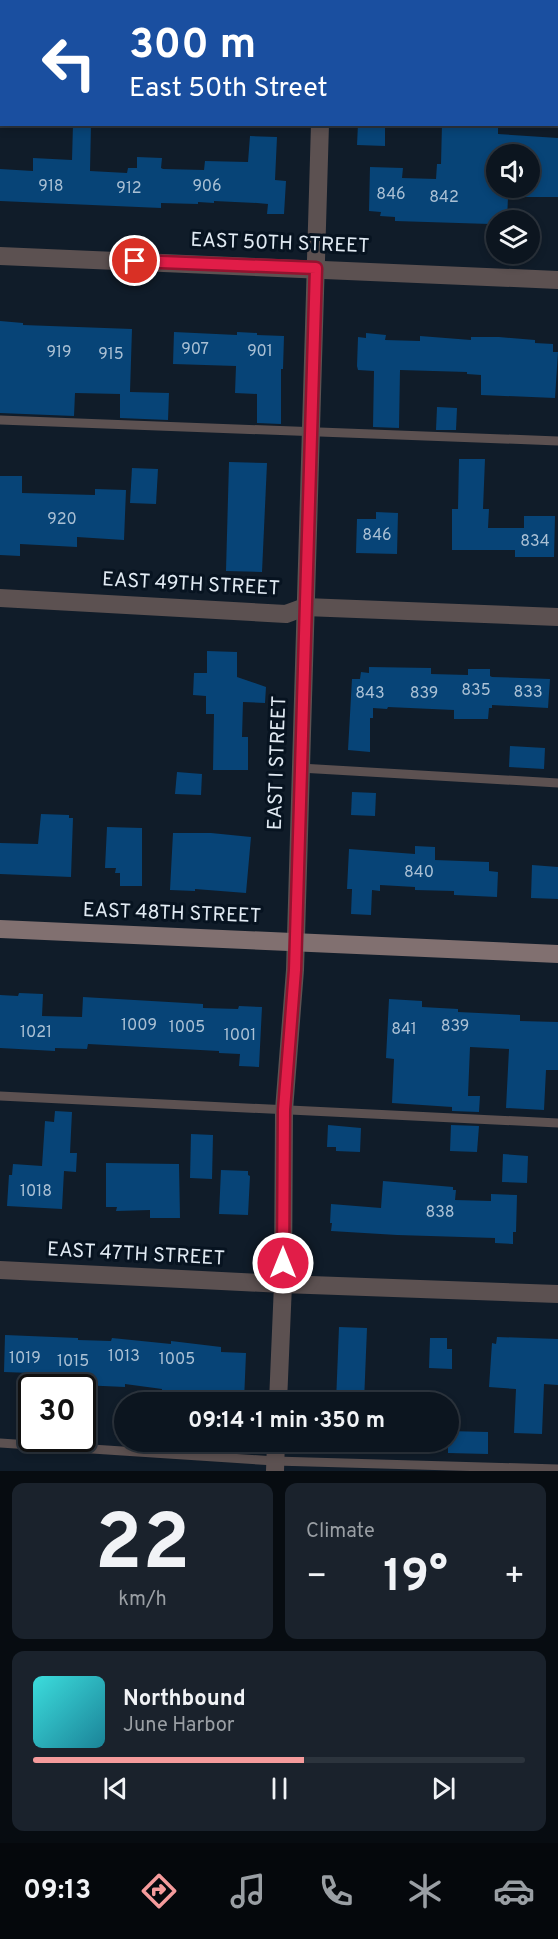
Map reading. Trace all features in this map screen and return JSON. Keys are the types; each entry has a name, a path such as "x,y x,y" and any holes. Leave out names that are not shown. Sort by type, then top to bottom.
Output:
{"street":[{"name":"EAST I STREET","path":"278,1392 283,1284 284,1110 295,970 320,126"},
{"name":"EAST 50TH STREET","path":"0,256 558,280"},
{"name":"EAST 49TH STREET","path":"0,598 286,614 305,607 558,617"},
{"name":"EAST 48TH STREET","path":"0,930 558,954"},
{"name":"EAST 47TH STREET","path":"0,1270 283,1284 558,1294"}],"lane":[{"path":"0,420 558,441"},
{"path":"300,768 558,783"},
{"path":"0,1096 558,1122"},
{"path":"0,1443 275,1466 558,1469"}],"building":[{"path":"73,126 91,126 90,171 127,173 128,168 137,168 137,157 162,158 161,168 163,169 204,170 205,161 248,162 250,136 277,137 275,180 286,181 284,214 267,214 268,204 214,201 214,203 198,202 198,204 161,203 161,208 0,201 0,169 33,171 33,158 72,160"},
{"path":"358,126 385,126 385,146 357,145"},
{"path":"442,126 498,126 498,134 558,138 558,197 540,197 540,144 486,144 486,198 508,198 507,210 486,210 486,224 395,221 395,217 380,216 381,212 369,211 370,167 403,168 402,178 436,179 437,164 441,164"},
{"path":"0,321 23,323 23,325 132,329 130,392 169,393 168,420 120,418 120,394 75,393 74,416 0,413"},
{"path":"174,332 237,335 237,332 284,336 283,369 281,369 281,424 257,423 257,394 235,393 236,366 173,364"},
{"path":"366,333 386,335 385,340 420,341 420,336 471,340 471,337 499,337 553,344 553,352 558,352 555,398 481,395 481,375 467,374 467,372 400,370 399,428 373,427 374,371 358,370 357,366 358,337 366,338"},
{"path":"437,407 457,408 456,430 436,430"},
{"path":"459,459 485,459 483,509 489,509 488,528 524,528 524,516 555,516 554,557 515,557 515,550 452,550 452,509 458,509"},
{"path":"229,462 267,463 262,572 226,571"},
{"path":"132,468 158,469 156,504 130,503"},
{"path":"0,476 22,476 22,493 95,495 95,489 126,490 124,540 77,537 77,547 20,544 20,556 0,555"},
{"path":"376,512 398,513 397,554 356,553 357,519 376,519"},
{"path":"207,651 237,652 237,677 266,687 265,703 243,702 242,737 248,737 248,770 213,770 214,714 206,714 206,696 193,695 194,673 207,673"},
{"path":"369,667 431,668 431,674 468,675 468,669 490,669 492,677 550,679 548,708 492,705 492,708 489,708 488,719 454,719 454,710 373,708 373,718 370,718 370,752 348,750 352,679 360,679 361,672 369,673"},
{"path":"510,746 545,748 544,769 509,767"},
{"path":"177,772 202,774 201,795 175,794"},
{"path":"352,792 376,793 375,816 351,815"},
{"path":"41,814 69,815 69,818 73,818 71,877 0,874 0,843 38,844"},
{"path":"107,827 142,828 142,886 120,886 120,873 115,873 116,868 105,868"},
{"path":"173,833 211,833 251,837 246,893 195,889 195,891 170,890"},
{"path":"415,846 435,847 435,860 489,862 489,871 498,872 497,897 454,895 454,891 415,890 415,887 380,885 380,891 372,890 371,915 351,914 352,889 347,889 349,849 415,854"},
{"path":"532,865 558,867 558,899 531,898"},
{"path":"19,993 43,994 42,1016 82,1017 83,997 203,1004 203,1008 262,1007 259,1067 239,1066 240,1054 219,1053 219,1051 88,1044 87,1049 55,1048 55,1051 0,1048 0,995 18,996"},
{"path":"389,999 422,1001 422,1007 458,1009 458,1012 520,1015 520,1021 558,1022 558,1070 546,1070 544,1110 506,1108 509,1049 470,1047 468,1096 480,1096 479,1112 452,1111 452,1107 392,1103 394,1059 386,1058"},
{"path":"55,1111 72,1112 70,1153 77,1153 76,1172 64,1171 62,1209 7,1206 9,1175 12,1175 13,1164 42,1166 45,1121 54,1122"},
{"path":"328,1125 361,1128 360,1152 336,1151 336,1147 327,1147"},
{"path":"451,1125 479,1126 477,1152 450,1151"},
{"path":"191,1134 213,1135 212,1179 190,1178"},
{"path":"503,1154 528,1156 527,1183 502,1182"},
{"path":"106,1163 179,1164 180,1218 150,1218 150,1210 116,1211 117,1207 106,1207"},
{"path":"221,1170 248,1171 250,1176 248,1215 219,1214"},
{"path":"383,1181 453,1187 453,1190 456,1190 455,1200 491,1201 491,1194 517,1195 516,1232 513,1232 513,1244 495,1243 495,1238 331,1231 331,1204 381,1208"},
{"path":"339,1327 367,1328 364,1392 336,1392"},
{"path":"5,1335 111,1341 112,1338 171,1344 171,1341 221,1347 221,1352 246,1353 244,1392 162,1392 162,1389 125,1384 125,1387 96,1386 96,1374 4,1372"},
{"path":"497,1337 558,1339 558,1385 544,1384 542,1434 514,1433 516,1389 489,1387 492,1343 496,1344"},
{"path":"430,1338 447,1338 447,1349 452,1349 452,1369 429,1368"},
{"path":"459,1431 488,1432 488,1454 448,1453 459,1452"}],"route":[{"path":"135,261 316,268 295,970 284,1110 283,1263"}]}
